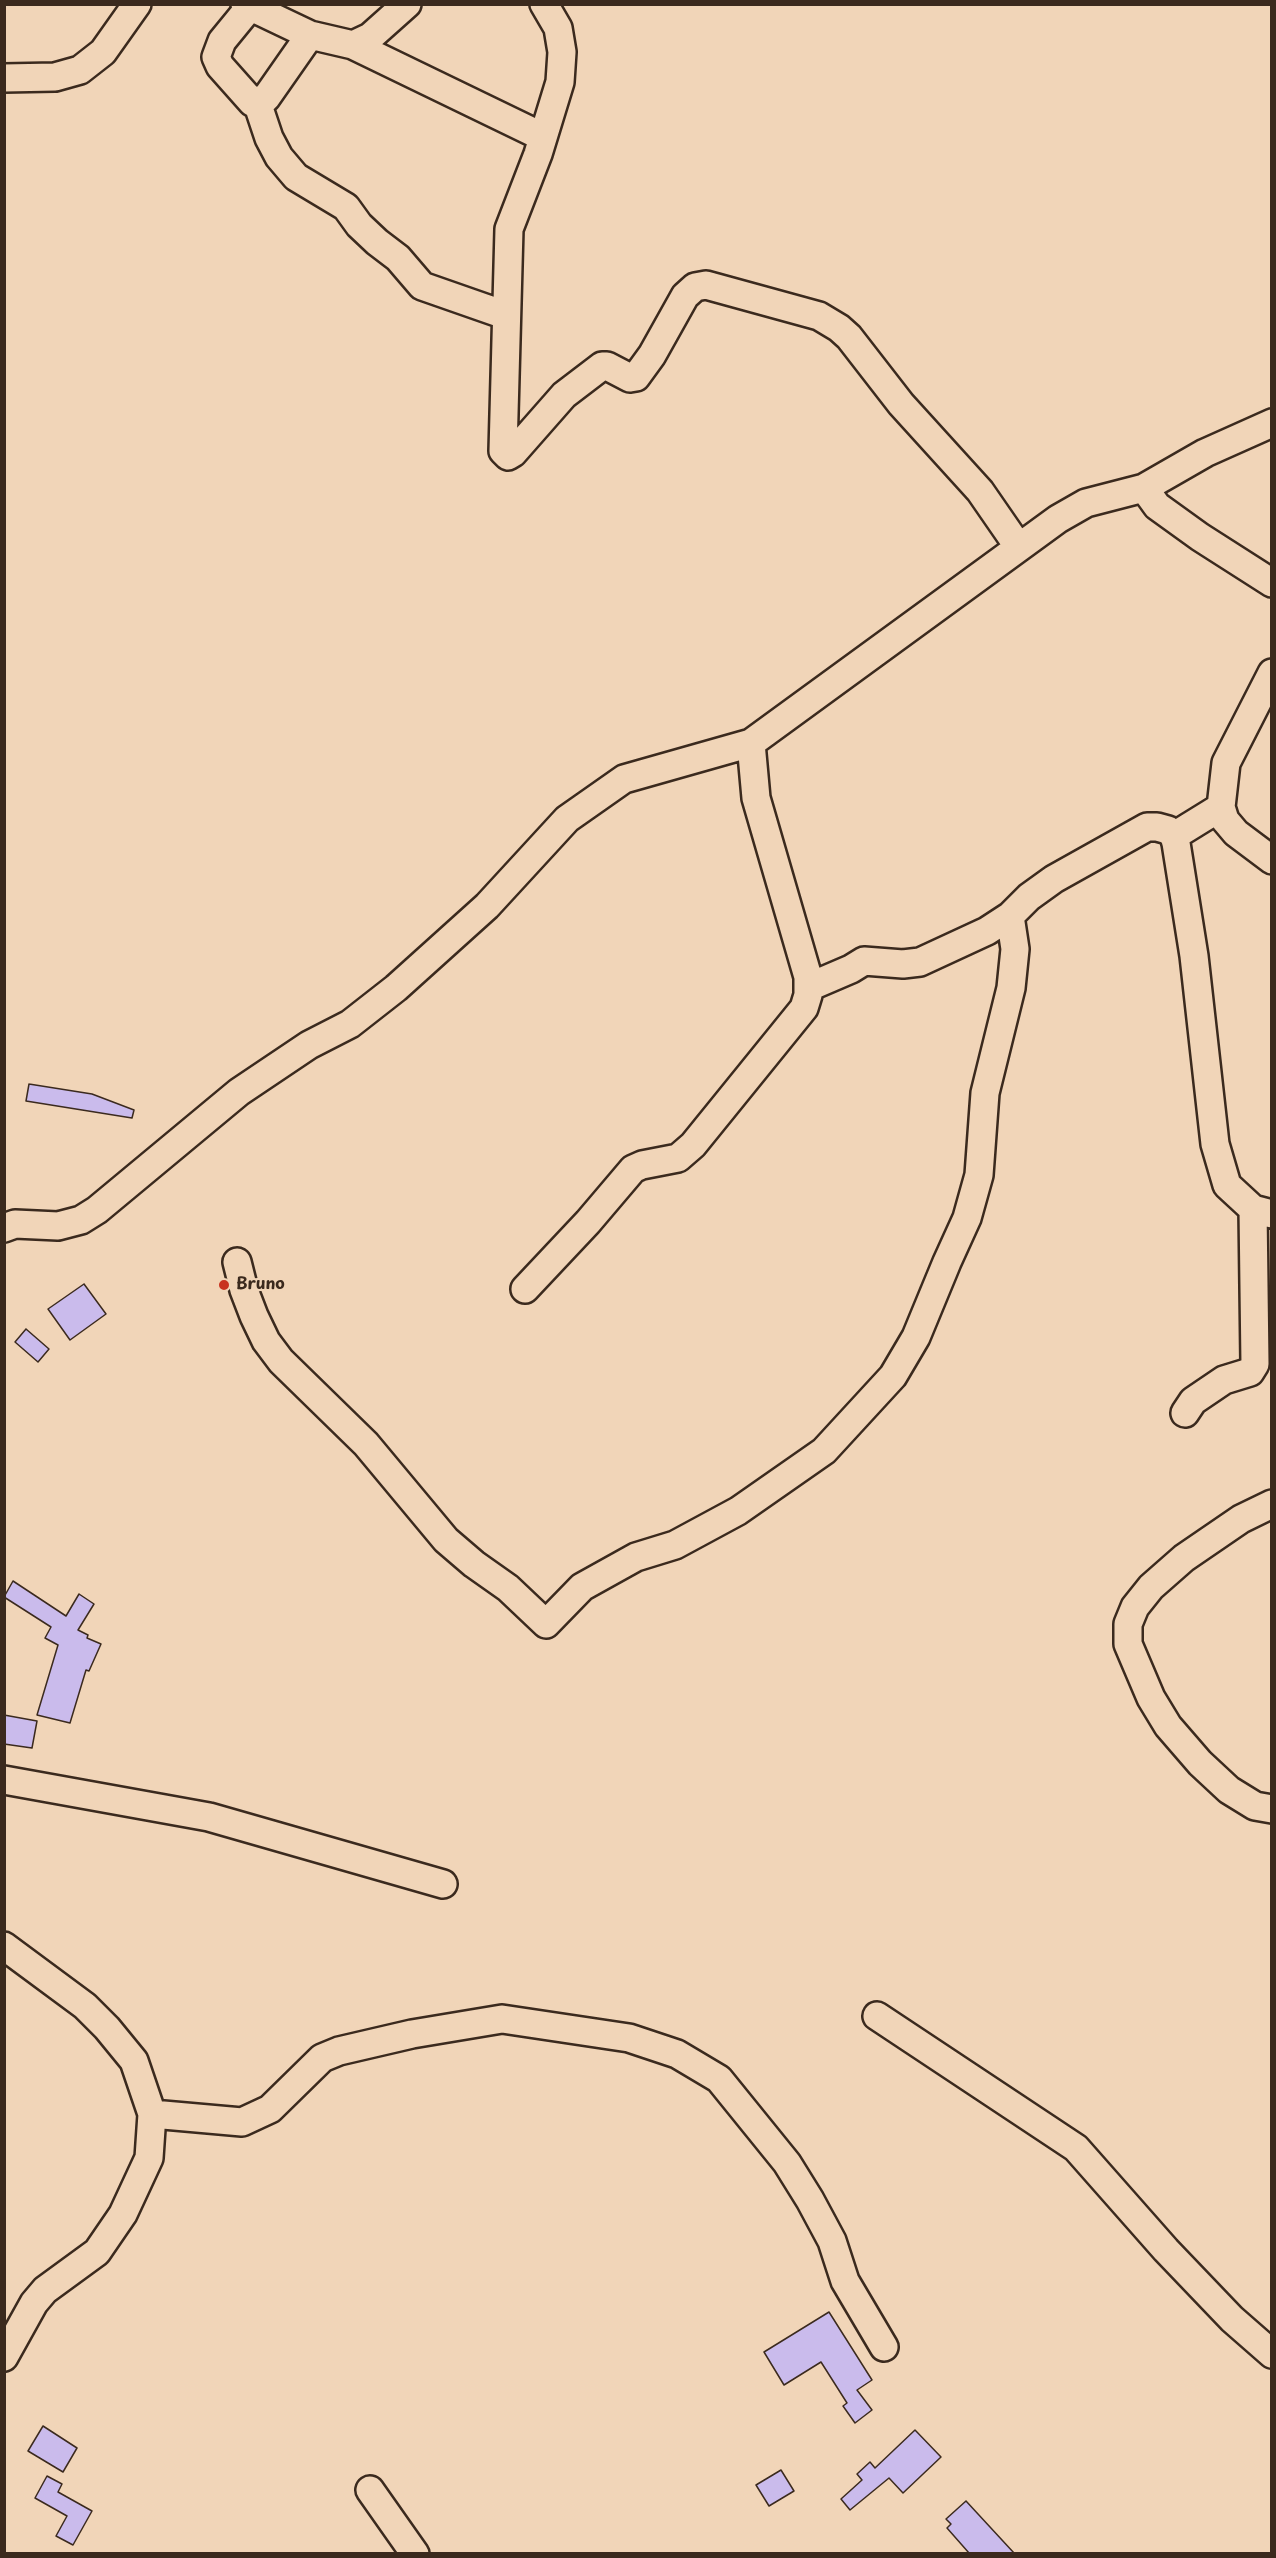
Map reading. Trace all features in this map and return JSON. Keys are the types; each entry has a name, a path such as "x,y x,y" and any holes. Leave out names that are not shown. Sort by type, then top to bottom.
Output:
{"street":[{"path":"4,78 55,77 80,70 103,52 137,4"},
{"path":"353,45 370,37 407,4"},
{"path":"544,4 558,28 562,52 560,82 525,191 510,223 506,315 506,396 502,451 508,456 532,434 564,395 602,366 607,366 630,378 636,377 652,355 685,296 695,287 706,285 819,316 849,337 902,404 980,490 1018,546"},
{"path":"506,315 422,286 398,258 359,225 346,207 296,177 279,158 269,138 257,102 246,97 220,66 216,57 222,41 247,6 310,35 353,45 543,137"},
{"path":"257,102 266,98 310,35"},
{"path":"4,1228 15,1224 58,1226 81,1220 97,1210 238,1092 309,1045 350,1024 396,988 486,906 567,819 592,799 624,779 751,743 1058,519 1086,503 1144,488 1205,453 1272,423"},
{"path":"1144,488 1157,506 1200,537 1272,583"},
{"path":"1272,673 1226,763 1221,807 1225,820 1236,833 1272,860"},
{"path":"525,1289 588,1222 633,1169 678,1158 693,1145 804,1008 809,987 756,798 751,743"},
{"path":"1174,836 1221,807"},
{"path":"809,987 864,961 903,964 920,962 987,931 1010,916 1029,897 1054,879 1147,827 1163,828 1174,836 1194,956 1215,1144 1227,1185 1262,1211 1255,1364 1250,1372 1224,1380 1193,1401 1185,1413"},
{"path":"237,1262 254,1316 266,1341 281,1361 366,1444 446,1540 474,1564 508,1588 546,1624 582,1587 636,1557 675,1545 738,1511 824,1451 893,1376 916,1337 946,1262 967,1218 979,1175 985,1093 1011,988 1015,949 1010,916"},
{"path":"1272,1504 1241,1519 1184,1558 1151,1587 1135,1607 1128,1624 1128,1644 1151,1698 1168,1726 1229,1790 1255,1806 1272,1809"},
{"path":"4,1780 209,1817 443,1884"},
{"path":"4,1946 85,2006 107,2028 134,2061 152,2114 149,2158 123,2214 97,2252 45,2290 34,2303 4,2357"},
{"path":"877,2016 1076,2148 1232,2319 1272,2354"},
{"path":"152,2114 242,2122 270,2109 307,2071 330,2054 412,2034 502,2019 639,2041 677,2054 719,2079 787,2163 832,2241 845,2281 884,2347"},
{"path":"370,2490 415,2553"}],"building":[{"path":"29,1084 92,1094 134,1110 132,1118 26,1101"},
{"path":"84,1284 106,1314 70,1340 48,1309"},
{"path":"26,1329 49,1349 38,1362 15,1342"},
{"path":"13,1581 66,1616 79,1594 94,1604 78,1630 88,1635 87,1638 101,1644 89,1671 86,1670 70,1723 37,1715 58,1645 45,1638 51,1627 4,1597"},
{"path":"4,1715 37,1721 32,1748 4,1744"},
{"path":"829,2312 872,2380 857,2390 872,2410 855,2423 843,2406 847,2403 821,2362 784,2385 764,2352"},
{"path":"43,2426 77,2448 63,2472 28,2451"},
{"path":"915,2430 941,2457 903,2493 889,2478 850,2510 841,2499 862,2480 857,2474 870,2462 875,2468"},
{"path":"781,2470 794,2491 769,2506 756,2485"},
{"path":"47,2476 62,2484 58,2492 92,2511 73,2545 56,2536 67,2516 35,2498"},
{"path":"966,2501 1014,2553 969,2553 947,2528 951,2524 946,2519"}],"place":[{"name":"Bruno","path":"224,1285"}]}
